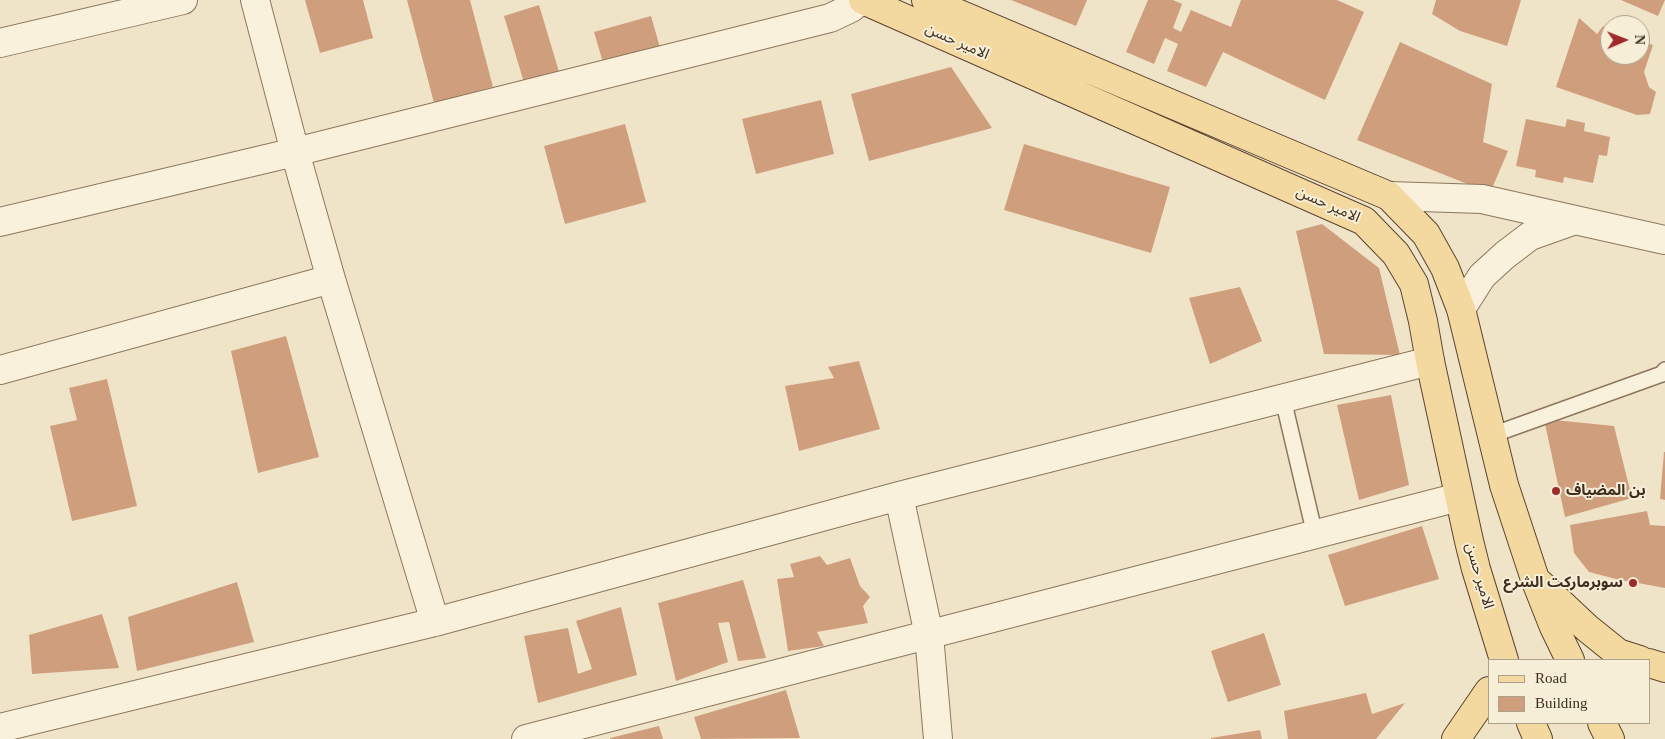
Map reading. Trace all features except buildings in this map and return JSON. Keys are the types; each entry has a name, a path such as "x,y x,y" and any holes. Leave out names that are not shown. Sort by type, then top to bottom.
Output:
{"main road":[{"name":"الامير حسن","path":"862,0 1364,221 1396,254 1414,284 1476,569 1504,659"},
{"name":"الامير حسن","path":"926,0 1389,196 1416,222 1435,248 1446,268 1461,309 1504,485 1535,579 1554,628 1570,659"},
{"path":"1535,579 1587,628 1618,653 1637,659"},
{"path":"1650,663 1665,668"},
{"path":"1456,739 1488,692"},
{"path":"1531,724 1538,739"},
{"path":"1602,724 1610,739"}],"street":[{"path":"0,43 183,0"},
{"path":"255,0 331,279 434,622"},
{"path":"0,222 295,152 830,18 851,8 862,0"},
{"path":"1389,196 1482,199 1665,240"},
{"path":"1461,309 1482,276 1505,255 1530,236 1575,220"},
{"path":"0,370 331,279"},
{"path":"0,728 434,622 899,496 1430,361"},
{"path":"899,496 928,635 938,739"},
{"path":"526,739 1459,497"}],"lane":[{"path":"1492,435 1662,374 1665,370"},
{"path":"1283,399 1315,535"}],"place":[{"name":"بن المضياف","path":"1556,491"},
{"name":"سوبرماركت الشرع","path":"1633,583"}]}
